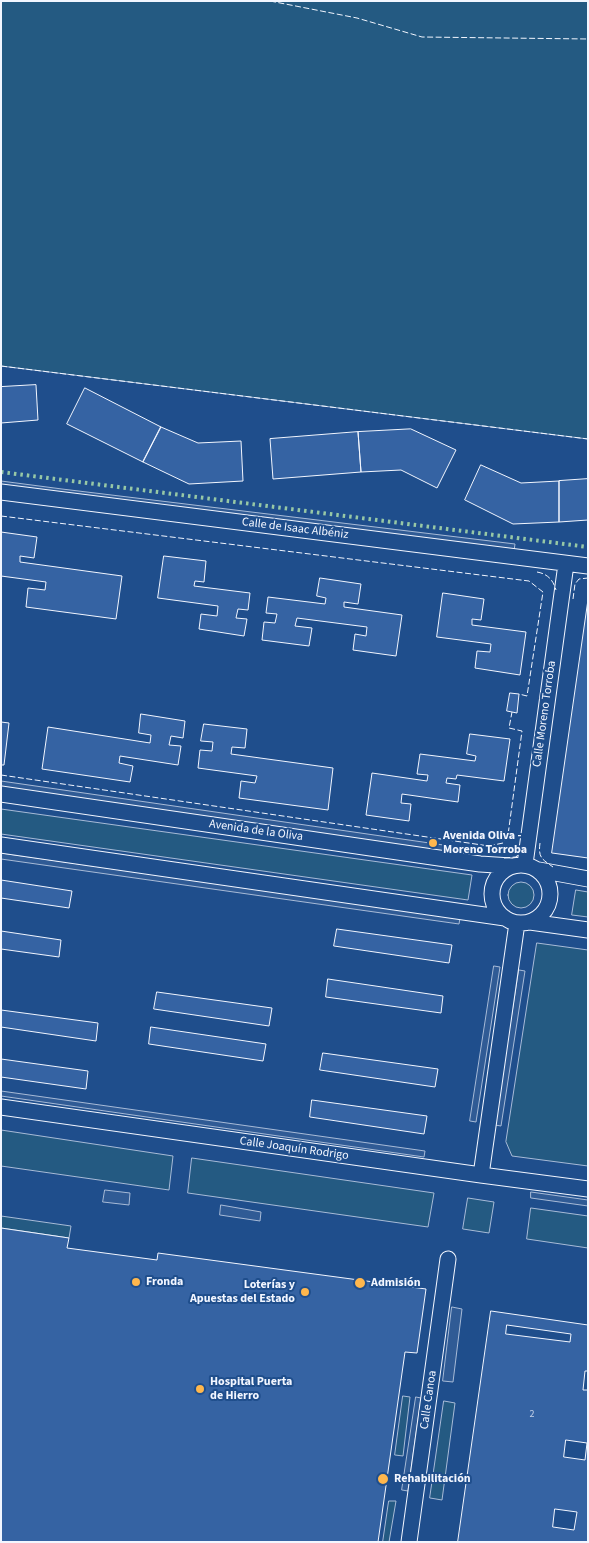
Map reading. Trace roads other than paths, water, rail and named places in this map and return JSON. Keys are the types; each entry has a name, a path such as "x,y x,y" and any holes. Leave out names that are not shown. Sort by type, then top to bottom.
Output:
{"street":[{"name":"Calle de Isaac Albéniz","path":"1,492 588,566"},
{"name":"Calle Moreno Torroba","path":"525,867 566,564"},
{"name":"Avenida de la Oliva","path":"1,794 480,864 525,867 588,879"},
{"path":"1,845 588,930"},
{"path":"525,867 549,883 550,899 544,914 517,921 494,906 492,890 498,875 525,867"},
{"path":"481,1176 517,921"},
{"name":"Calle Joaquín Rodrigo","path":"1,1107 481,1176 588,1189"},
{"name":"Calle Canoa","path":"409,1542 452,1260 416,1542"}],"place":[{"name":"Avenida Oliva - Moreno Torroba","path":"433,843"},
{"name":"Fronda","path":"136,1282"},
{"name":"Admisión","path":"360,1283"},
{"name":"Loterías y Apuestas del Estado","path":"305,1292"},
{"name":"Hospital Puerta de Hierro","path":"200,1389"},
{"name":"Rehabilitación","path":"383,1479"}]}
